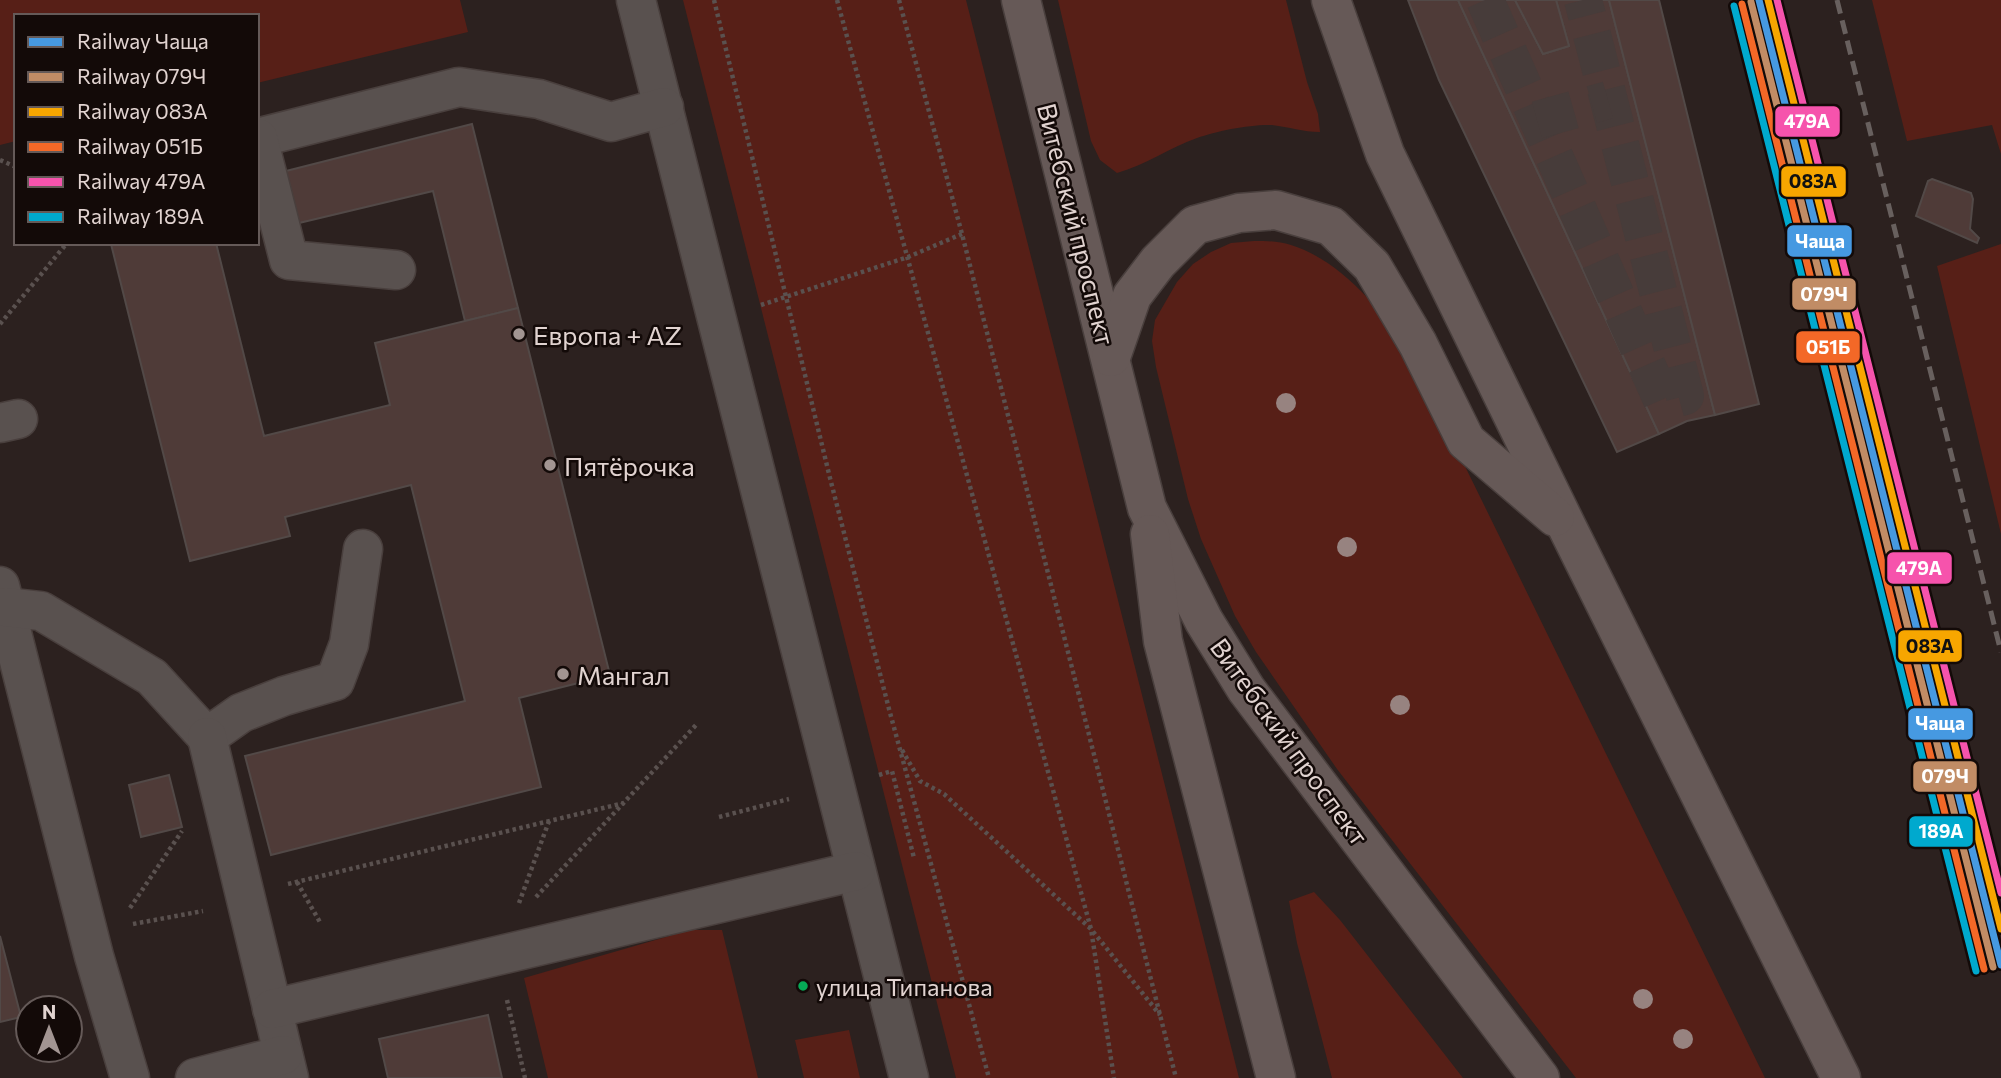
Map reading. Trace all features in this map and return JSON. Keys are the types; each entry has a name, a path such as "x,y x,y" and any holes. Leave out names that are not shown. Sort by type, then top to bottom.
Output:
{"main road":[{"name":"Витебский проспект","path":"1021,0 1147,508 1204,621 1246,689 1540,1078"},
{"path":"1332,0 1385,155 1841,1078"},
{"path":"1111,357 1132,296 1158,262 1195,225 1239,213 1276,209 1331,226 1372,265 1418,344 1466,441 1567,527"},
{"path":"1147,508 1163,641 1276,1078"}],"street":[{"path":"636,0 909,1078"},
{"path":"259,138 458,87 539,99 611,122 664,107"},
{"path":"259,142 289,260 396,270"},
{"path":"207,737 241,713 284,696 335,681 349,644 363,549"},
{"path":"3,597 41,611 152,677 207,737 286,1066 195,1078"},
{"path":"3,597 103,933 130,1078"},
{"path":"272,1009 504,940 740,900 856,871"}],"path":[{"path":"713,0 898,743 989,1078"},
{"path":"837,0 1091,929 1114,1078"},
{"path":"899,0 962,234 1177,1078"},
{"path":"717,320 908,257 962,234"},
{"path":"0,324 65,245"},
{"path":"504,940 696,725"},
{"path":"898,743 920,781 944,794 1091,929 1163,1018"},
{"path":"103,933 217,778"},
{"path":"103,933 133,924 247,904 254,892 624,803"},
{"path":"525,1078 504,940 549,821"},
{"path":"297,882 321,924"}],"shaded area":[{"path":"0,0 460,0 468,32 259,83 259,14 14,14 14,142 0,145"},
{"path":"683,0 966,0 1239,1078 956,1078"},
{"path":"1058,0 1286,0 1318,114 1320,132 1272,125 1224,131 1187,142 1138,166 1117,173 1100,160 1091,141"},
{"path":"1872,0 2001,0 2001,154 1992,125 1907,141"},
{"path":"1254,241 1291,245 1326,262 1373,304 1409,352 1765,1078 1576,1078 1337,769 1256,652 1235,616 1201,539 1188,499 1152,341 1155,320 1177,282 1193,264 1231,243"},
{"path":"2001,244 2001,534 1937,266"},
{"path":"1314,892 1340,920 1463,1078 1332,1078 1297,943 1289,901"},
{"path":"690,930 722,930 758,1078 548,1078 524,978"},
{"path":"849,1030 860,1078 804,1078 795,1040"}],"building":[{"path":"1408,0 1458,0 1659,434 1617,452 1439,80"},
{"path":"1458,0 1515,0 1543,54 1569,46 1556,0 1609,0 1715,415 1687,421 1659,434"},
{"path":"1515,0 1556,0 1569,46 1543,54"},
{"path":"1609,0 1659,0 1759,404 1715,415"},
{"path":"472,124 518,308 465,321 433,191 299,223 286,171"},
{"path":"1932,179 1971,193 1973,199 1970,229 1979,238 1977,243 1916,216 1928,181"},
{"path":"111,245 216,245 264,436 390,405 375,343 518,308 610,675 519,698 541,787 271,855 245,756 465,701 411,485 285,517 290,536 190,561"},
{"path":"169,775 182,827 141,837 129,785"},
{"path":"0,936 15,994 14,1019 0,1022"},
{"path":"488,1015 502,1078 388,1078 379,1039"}],"tunnel":[{"path":"1485,0 1663,402 1685,396 1583,0"},
{"path":"1537,120 1608,100"}],"railway":[{"path":"1837,0 2001,652"}],"rail line":[{"name":"Чаща","path":"1759,0 2001,965"},
{"name":"083А","path":"1768,0 2001,929"},
{"name":"479А","path":"1777,0 2001,893"},
{"name":"079Ч","path":"1751,2 1993,967"},
{"name":"051Б","path":"1742,4 1984,969"},
{"name":"189А","path":"1734,6 1976,971"}],"place":[{"name":"Европа + AZ","path":"519,334"},
{"name":"Пятёрочка","path":"550,465"},
{"name":"Мангал","path":"563,674"},
{"name":"улица Типанова","path":"803,986"}]}
